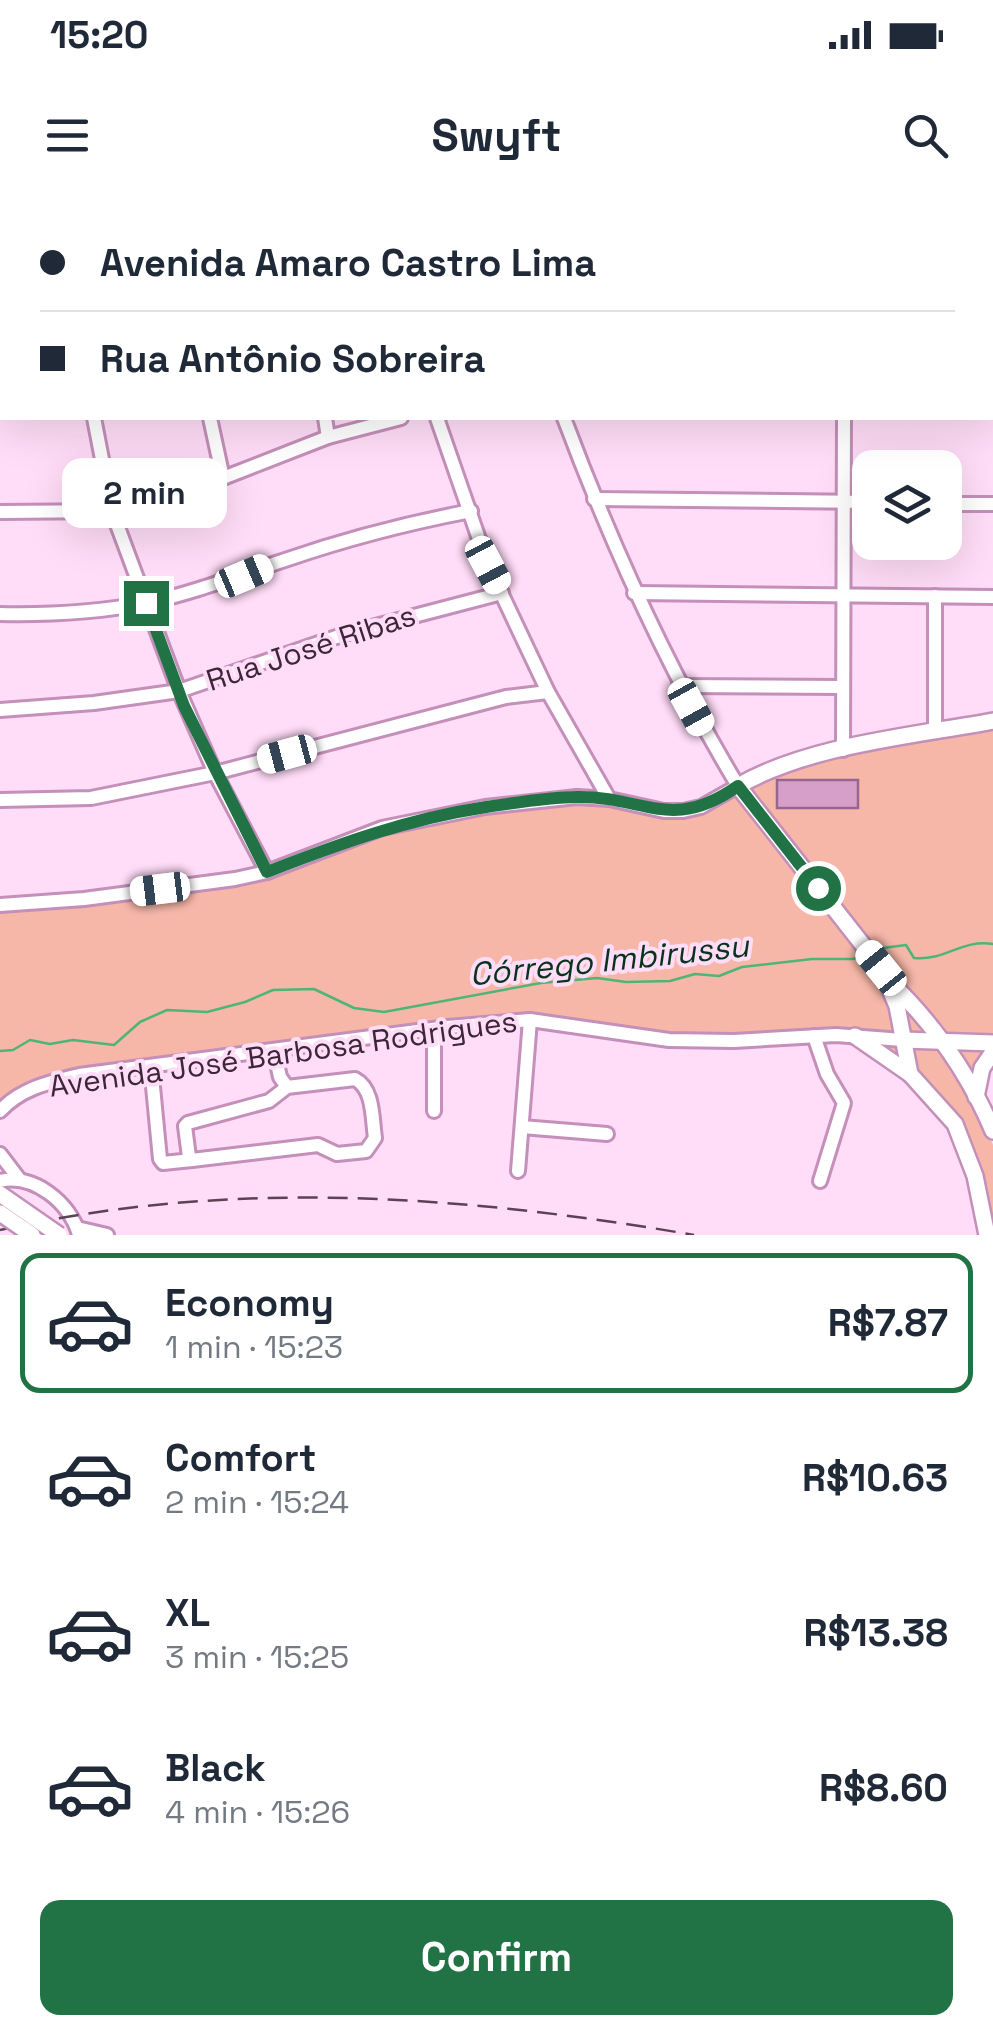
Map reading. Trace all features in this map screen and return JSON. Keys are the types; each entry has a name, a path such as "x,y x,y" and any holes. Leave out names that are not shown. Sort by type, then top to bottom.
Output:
{"main road":[{"path":"993,720 843,750 782,766 738,786 884,973 944,1042 993,1131"},
{"path":"884,973 897,1006 910,1074"},
{"path":"855,1036 910,1074 955,1124 975,1176 988,1235"},
{"name":"Avenida José Barbosa Rodrigues","path":"904,1040 993,1043"},
{"path":"976,1096 982,1068 993,1052"},
{"path":"0,1194 58,1235"},
{"path":"0,1213 32,1235"}],"street":[{"path":"94,420 112,511 179,691 267,872"},
{"path":"210,420 223,478"},
{"path":"325,420 328,436"},
{"path":"0,512 112,511 223,478 328,436 393,420"},
{"path":"438,420 488,565 548,692 609,799"},
{"path":"0,905 84,899 235,879 267,872 382,828 428,818 547,800 609,799 646,808 684,811 701,807 738,786 680,686 634,593 565,420"},
{"path":"843,750 844,420"},
{"path":"594,499 852,502"},
{"path":"962,504 993,504"},
{"path":"0,614 29,615 146,603 402,525 471,511"},
{"name":"Rua José Ribas","path":"0,710 179,691 345,634 502,593"},
{"path":"634,593 993,596"},
{"path":"935,596 935,732"},
{"path":"680,686 843,687"},
{"path":"0,800 92,798 216,773 506,696 548,692"},
{"path":"518,1171 530,1020"},
{"name":"Avenida José Barbosa Rodrigues","path":"0,1111 10,1100 50,1082 434,1029 530,1020 686,1041 814,1036 904,1040"},
{"path":"434,1029 434,1111"},
{"path":"814,1036 827,1074 844,1103 820,1180"},
{"path":"274,1050 280,1077 288,1087"},
{"path":"151,1066 163,1162 192,1160 318,1145 337,1154 366,1151 375,1138 368,1088 355,1078 288,1087 269,1101 188,1123 185,1126 192,1160"},
{"path":"522,1127 606,1134"},
{"path":"0,1154 19,1180"},
{"path":"0,1181 19,1180 54,1196 78,1231 107,1235"}],"shaded area":[{"path":"993,723 993,1040 951,1038 889,973 742,785 784,767"},
{"path":"733,791 943,1044 993,1047 977,1105 993,1145 993,1221 967,1130 956,1111 922,1076 849,1038 729,1043 524,1022 73,1077 0,1106 0,907 229,881 376,831 571,799 658,813"}],"building":[{"path":"777,780 858,780 858,808 777,808"}],"waterway":[{"name":"Córrego Imbirussu","path":"875,949 906,945 914,958 925,958 972,944 993,944"},
{"name":"Córrego Imbirussu","path":"0,1051 13,1050 30,1040 114,1045 140,1022 167,1010 207,1012 273,990 314,989 354,1008 384,1012 541,983 597,978 670,981 695,974 719,976 742,967 863,955"}],"railway":[{"path":"0,1230 174,1203 347,1198 520,1210 694,1235"}],"route":[{"path":"146,603 184,706 267,872 382,828 428,818 577,797 684,811 721,798 738,786 818,888"}]}
